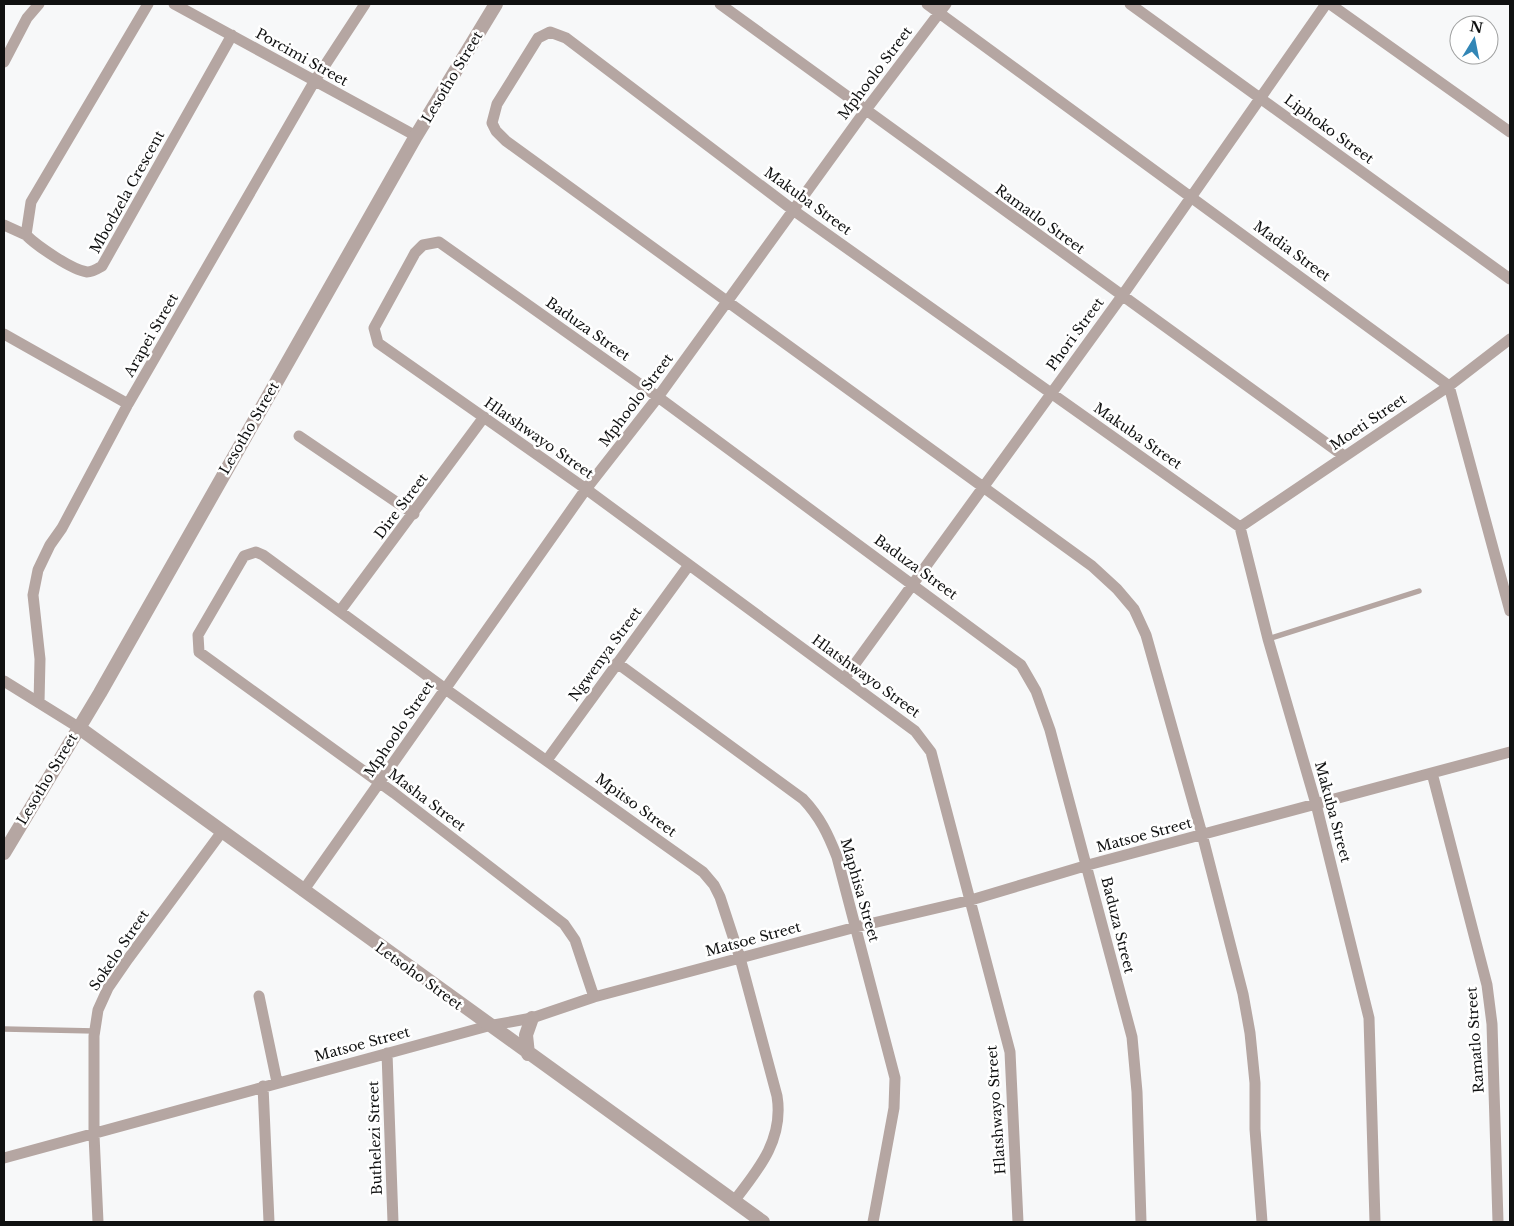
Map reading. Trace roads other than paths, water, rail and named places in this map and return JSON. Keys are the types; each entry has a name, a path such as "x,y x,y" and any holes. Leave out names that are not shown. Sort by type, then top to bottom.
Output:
{"street":[{"path":"4,62 28,18 39,4"},
{"path":"26,235 32,202 148,4"},
{"name":"Porcimi Street","path":"174,4 416,136"},
{"name":"Arapei Street","path":"38,703 40,658 33,595 38,570 128,404 314,82 365,4"},
{"name":"Lesotho Street","path":"4,853 100,693 416,136 496,4"},
{"name":"Ramatlo Street","path":"720,4 865,111 1344,456"},
{"name":"Madia Street","path":"927,4 943,8 1449,386"},
{"name":"Liphoko Street","path":"1130,4 1510,279"},
{"path":"1328,4 1510,132"},
{"name":"Phori Street","path":"844,679 1122,296 1260,97 1328,4"},
{"name":"Mphoolo Street","path":"302,891 586,489 658,397 865,111 943,8"},
{"name":"Makuba Street","path":"728,301 496,132 492,123 497,104 538,38 550,32 573,43 793,210 1240,527 1268,639 1316,804 1369,1018 1376,1222"},
{"name":"Mbodzela Crescent","path":"4,225 26,235 79,269 95,271 102,266 232,35"},
{"name":"Baduza Street","path":"387,351 378,343 374,328 383,309 415,253 423,245 439,242 658,397 1021,664 1036,691 1050,730 1088,865 1132,1037 1137,1092 1141,1222"},
{"path":"728,301 1092,566 1117,589 1134,609 1146,635 1202,834 1243,994 1250,1033 1262,1222"},
{"path":"4,334 128,404"},
{"name":"Moeti Street","path":"1240,527 1449,386 1510,339"},
{"name":"Hlatshwayo Street","path":"387,351 586,489 915,731 931,752 1010,1052 1018,1222"},
{"path":"1449,386 1510,610"},
{"name":"Dire Street","path":"340,611 414,514 484,417"},
{"path":"299,436 414,514"},
{"name":"Mpitso Street","path":"204,657 199,652 197,644 198,635 209,614 244,556 256,552 263,554 444,688 703,872 720,896 740,958 777,1096 779,1110 777,1130 769,1152 734,1201"},
{"name":"Ngwenya Street","path":"547,760 689,565"},
{"name":"Masha Street","path":"204,657 380,783 564,924 575,940 594,997"},
{"name":"Maphisa Street","path":"617,664 803,799 816,813 828,834 837,857 856,927 894,1071 896,1086 894,1108 873,1222"},
{"path":"4,681 78,728"},
{"name":"Letsoho Street","path":"78,728 488,1026 763,1222"},
{"name":"Matsoe Street","path":"4,1158 488,1026 532,1018 594,997 856,927 971,900 1088,865 1510,752"},
{"name":"Ramatlo Street","path":"1432,773 1487,986 1492,1024 1498,1222"},
{"name":"Sokelo Street","path":"98,1222 94,1134 94,1030 98,1010 108,988 221,833"},
{"path":"259,996 277,1082"},
{"path":"528,1054 526,1034 532,1018"},
{"name":"Buthelezi Street","path":"387,1053 393,1222"},
{"path":"263,1086 269,1222"}],"lane":[{"path":"1268,639 1418,591"},
{"path":"4,1029 94,1030"}]}
